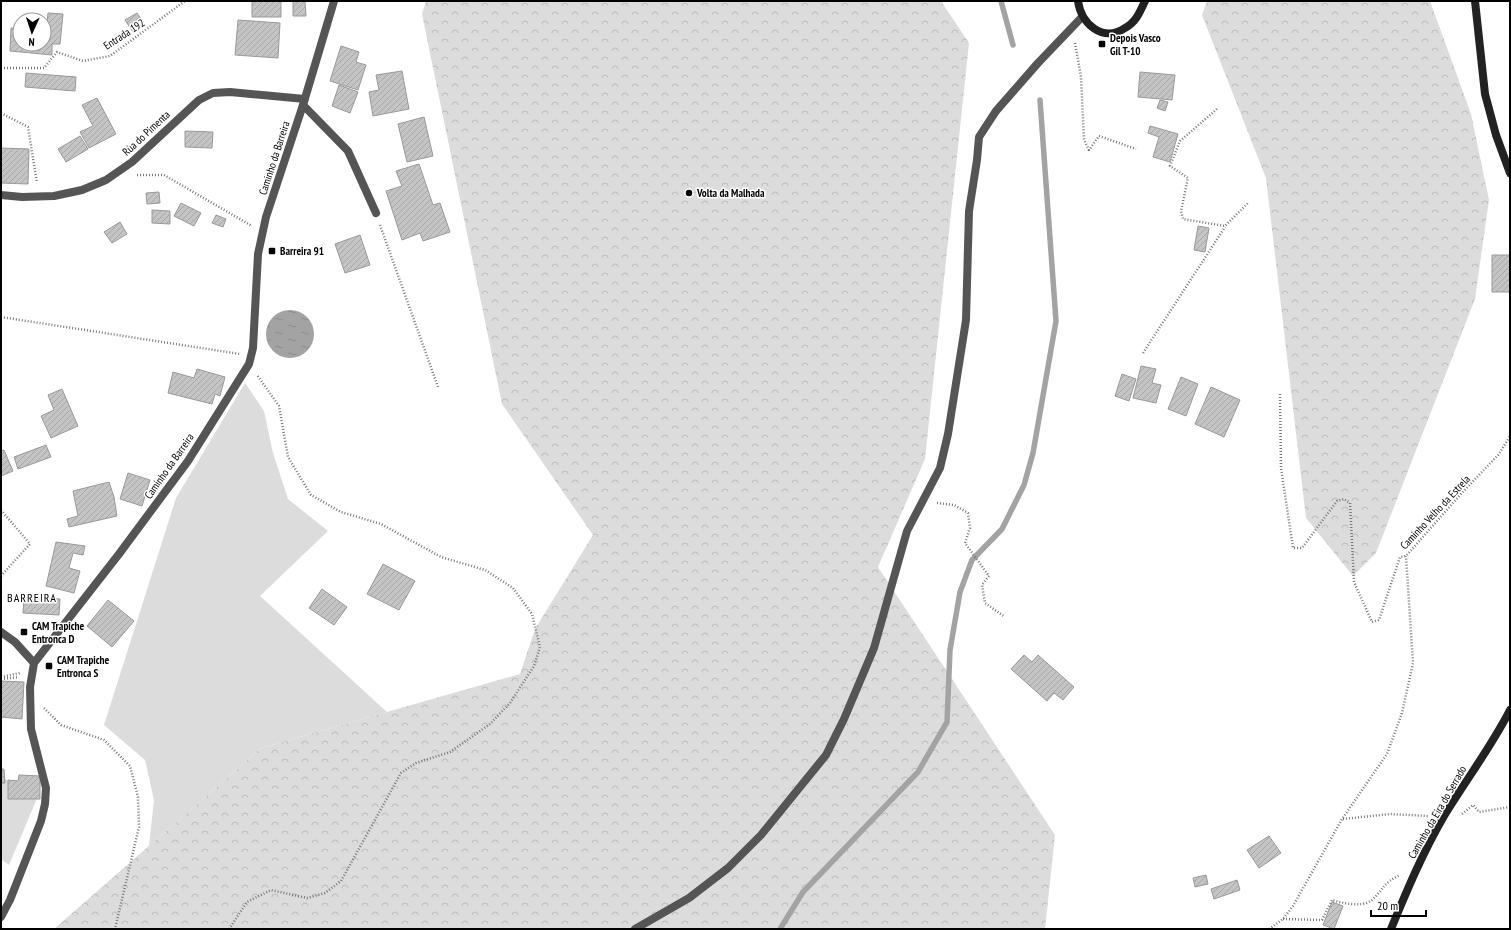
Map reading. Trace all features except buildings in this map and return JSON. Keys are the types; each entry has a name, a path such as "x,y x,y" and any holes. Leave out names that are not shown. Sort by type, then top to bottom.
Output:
{"main road":[{"path":"1078,1 1082,17 1097,31 1105,33 1125,29 1137,18 1145,1"},
{"path":"1475,1 1485,94 1496,135 1510,173"},
{"name":"Caminho da Eira do Serrado","path":"1391,929 1416,868 1444,816 1497,735 1510,710"}],"street":[{"name":"Caminho da Barreira","path":"1,917 10,900 38,828 45,804 46,788 31,728 30,687 33,667 188,461 250,360 254,328 258,254 266,217 304,102 334,1"},
{"path":"635,929 689,898 728,868 761,835 826,755 844,719 874,648 907,531 940,468 948,434 966,320 969,211 979,137 996,111 1038,63 1082,17"},
{"name":"Rùa do Pimenta","path":"1,195 54,196 82,190 106,180 132,162 199,100 213,93 230,92 304,102"},
{"path":"304,102 348,151 376,213"},
{"path":"1,632 15,642 33,667"}],"path":[{"name":"Entrada 192","path":"1,68 44,68 57,52 83,61 110,56 185,1"},
{"path":"1072,28 1081,77 1084,140 1089,150 1099,136 1136,149"},
{"path":"1217,109 1180,141 1170,166 1188,178 1181,211 1183,219 1225,226 1227,224"},
{"path":"1,113 28,128 39,196"},
{"path":"114,174 164,175 263,232"},
{"path":"1143,353 1227,224 1249,202"},
{"path":"376,213 438,388"},
{"path":"1,317 250,360 279,406 288,456 311,495 341,512 381,524 441,557 485,570 513,588 532,614 540,647 534,666 510,703 490,724 450,752 416,763 401,773 341,881 325,893 306,898 271,890 247,902 229,929"},
{"name":"Caminho Velho da Estrela","path":"1280,394 1281,468 1293,548 1302,548 1337,501 1344,499 1350,503 1354,582 1372,622 1379,620 1400,558 1406,556 1459,496 1499,454 1510,436"},
{"path":"922,502 954,505 968,513 970,528 965,543 989,576 982,585 985,603 1005,617"},
{"path":"1,510 30,544 1,576"},
{"path":"1269,929 1283,918 1294,906 1342,819 1387,754 1402,713 1413,663 1406,556"},
{"path":"1,676 33,667"},
{"path":"43,706 61,725 104,740 130,766 138,797 139,827 114,929"},
{"path":"1342,819 1390,814 1459,816 1473,805 1479,812 1510,807"},
{"path":"1283,918 1322,920 1332,900 1351,905 1370,902 1389,880 1416,868"}],"green space":[{"path":"426,1 941,1 969,43 925,459 878,567 1055,835 1045,929 54,929 261,748 520,674 535,629 593,535 502,404 422,14"},
{"path":"1207,1 1430,1 1471,114 1489,200 1475,299 1376,553 1353,576 1306,518 1266,178 1202,15"},
{"path":"245,383 264,411 273,453 288,499 328,531 260,596 387,712 261,748 149,846 154,800 145,760 104,725 176,498"},
{"path":"1,777 38,796 9,865 1,859"}],"water":[{"path":"290,310 299,312 307,317 312,325 314,334 312,343 307,351 299,356 290,358 281,356 273,351 268,343 266,334 268,325 273,317 281,312"}],"waterway":[{"path":"1001,1 1013,45"},
{"path":"780,929 803,892 918,772 947,722 950,650 960,592 972,560 1002,529 1024,485 1033,453 1056,321 1040,100"}],"place":[{"name":"Depois Vasco Gil T-10","path":"1102,44"},
{"name":"Volta da Malhada","path":"689,193"},
{"name":"Barreira 91","path":"272,251"},
{"name":"CAM Trapiche Entronca D","path":"24,632"},
{"name":"CAM Trapiche Entronca S","path":"49,666"}],"district":[{"name":"BARREIRA","path":"32,597"}]}
